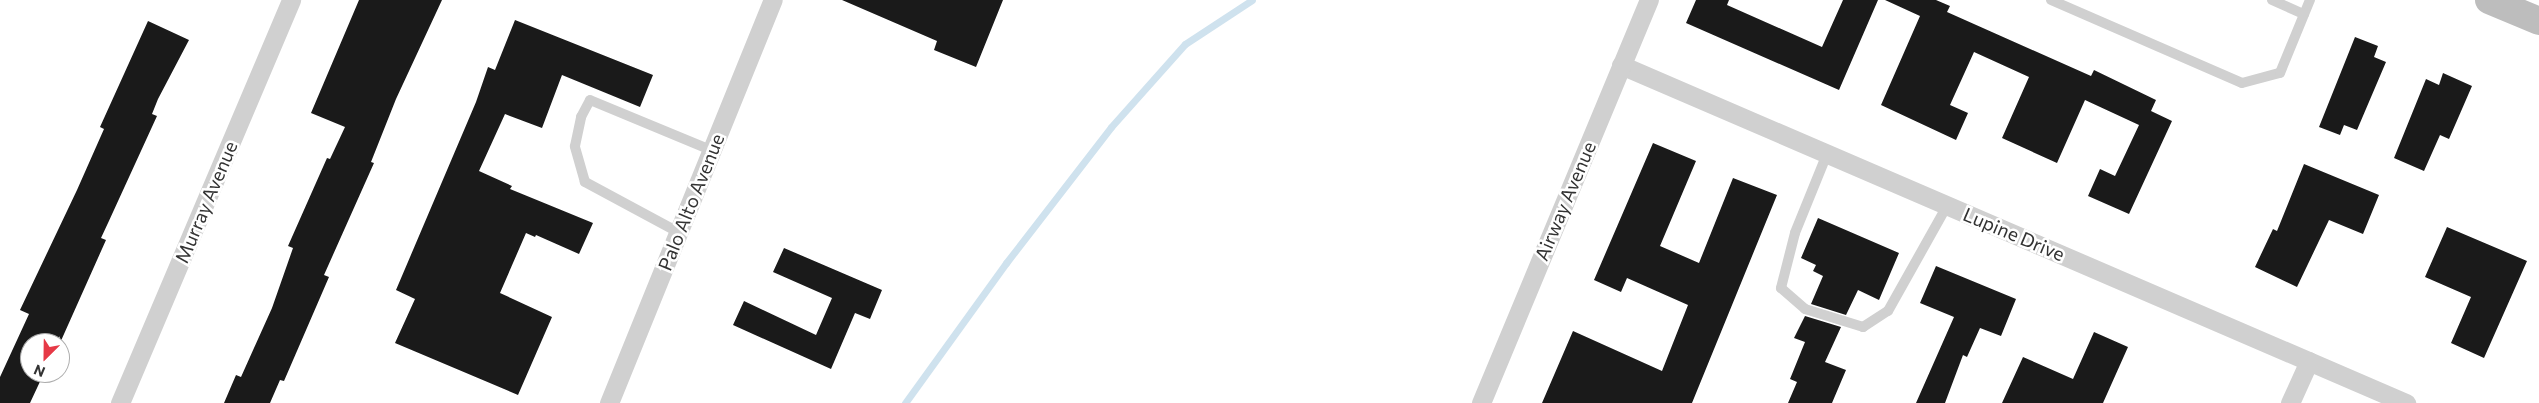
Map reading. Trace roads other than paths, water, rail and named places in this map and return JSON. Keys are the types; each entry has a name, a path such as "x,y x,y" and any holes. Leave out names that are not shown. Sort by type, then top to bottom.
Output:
{"main road":[{"path":"2490,0 2539,21"}],"street":[{"name":"Murray Avenue","path":"120,403 292,0"},
{"name":"Palo Alto Avenue","path":"609,403 772,0"},
{"name":"Airway Avenue","path":"1481,403 1649,0"},
{"name":"Lupine Drive","path":"1621,65 2406,403"},
{"path":"2290,403 2309,361"}],"lane":[{"path":"2051,0 2242,83 2280,73 2310,0"},
{"path":"2272,0 2304,14"},
{"path":"678,232 584,182 575,146 581,117 590,100 711,150"},
{"path":"1827,154 1795,233 1781,288 1805,309 1863,327 1888,311 1947,206"}],"waterway":[{"path":"905,403 1006,263 1111,127 1185,44 1252,0"}]}
